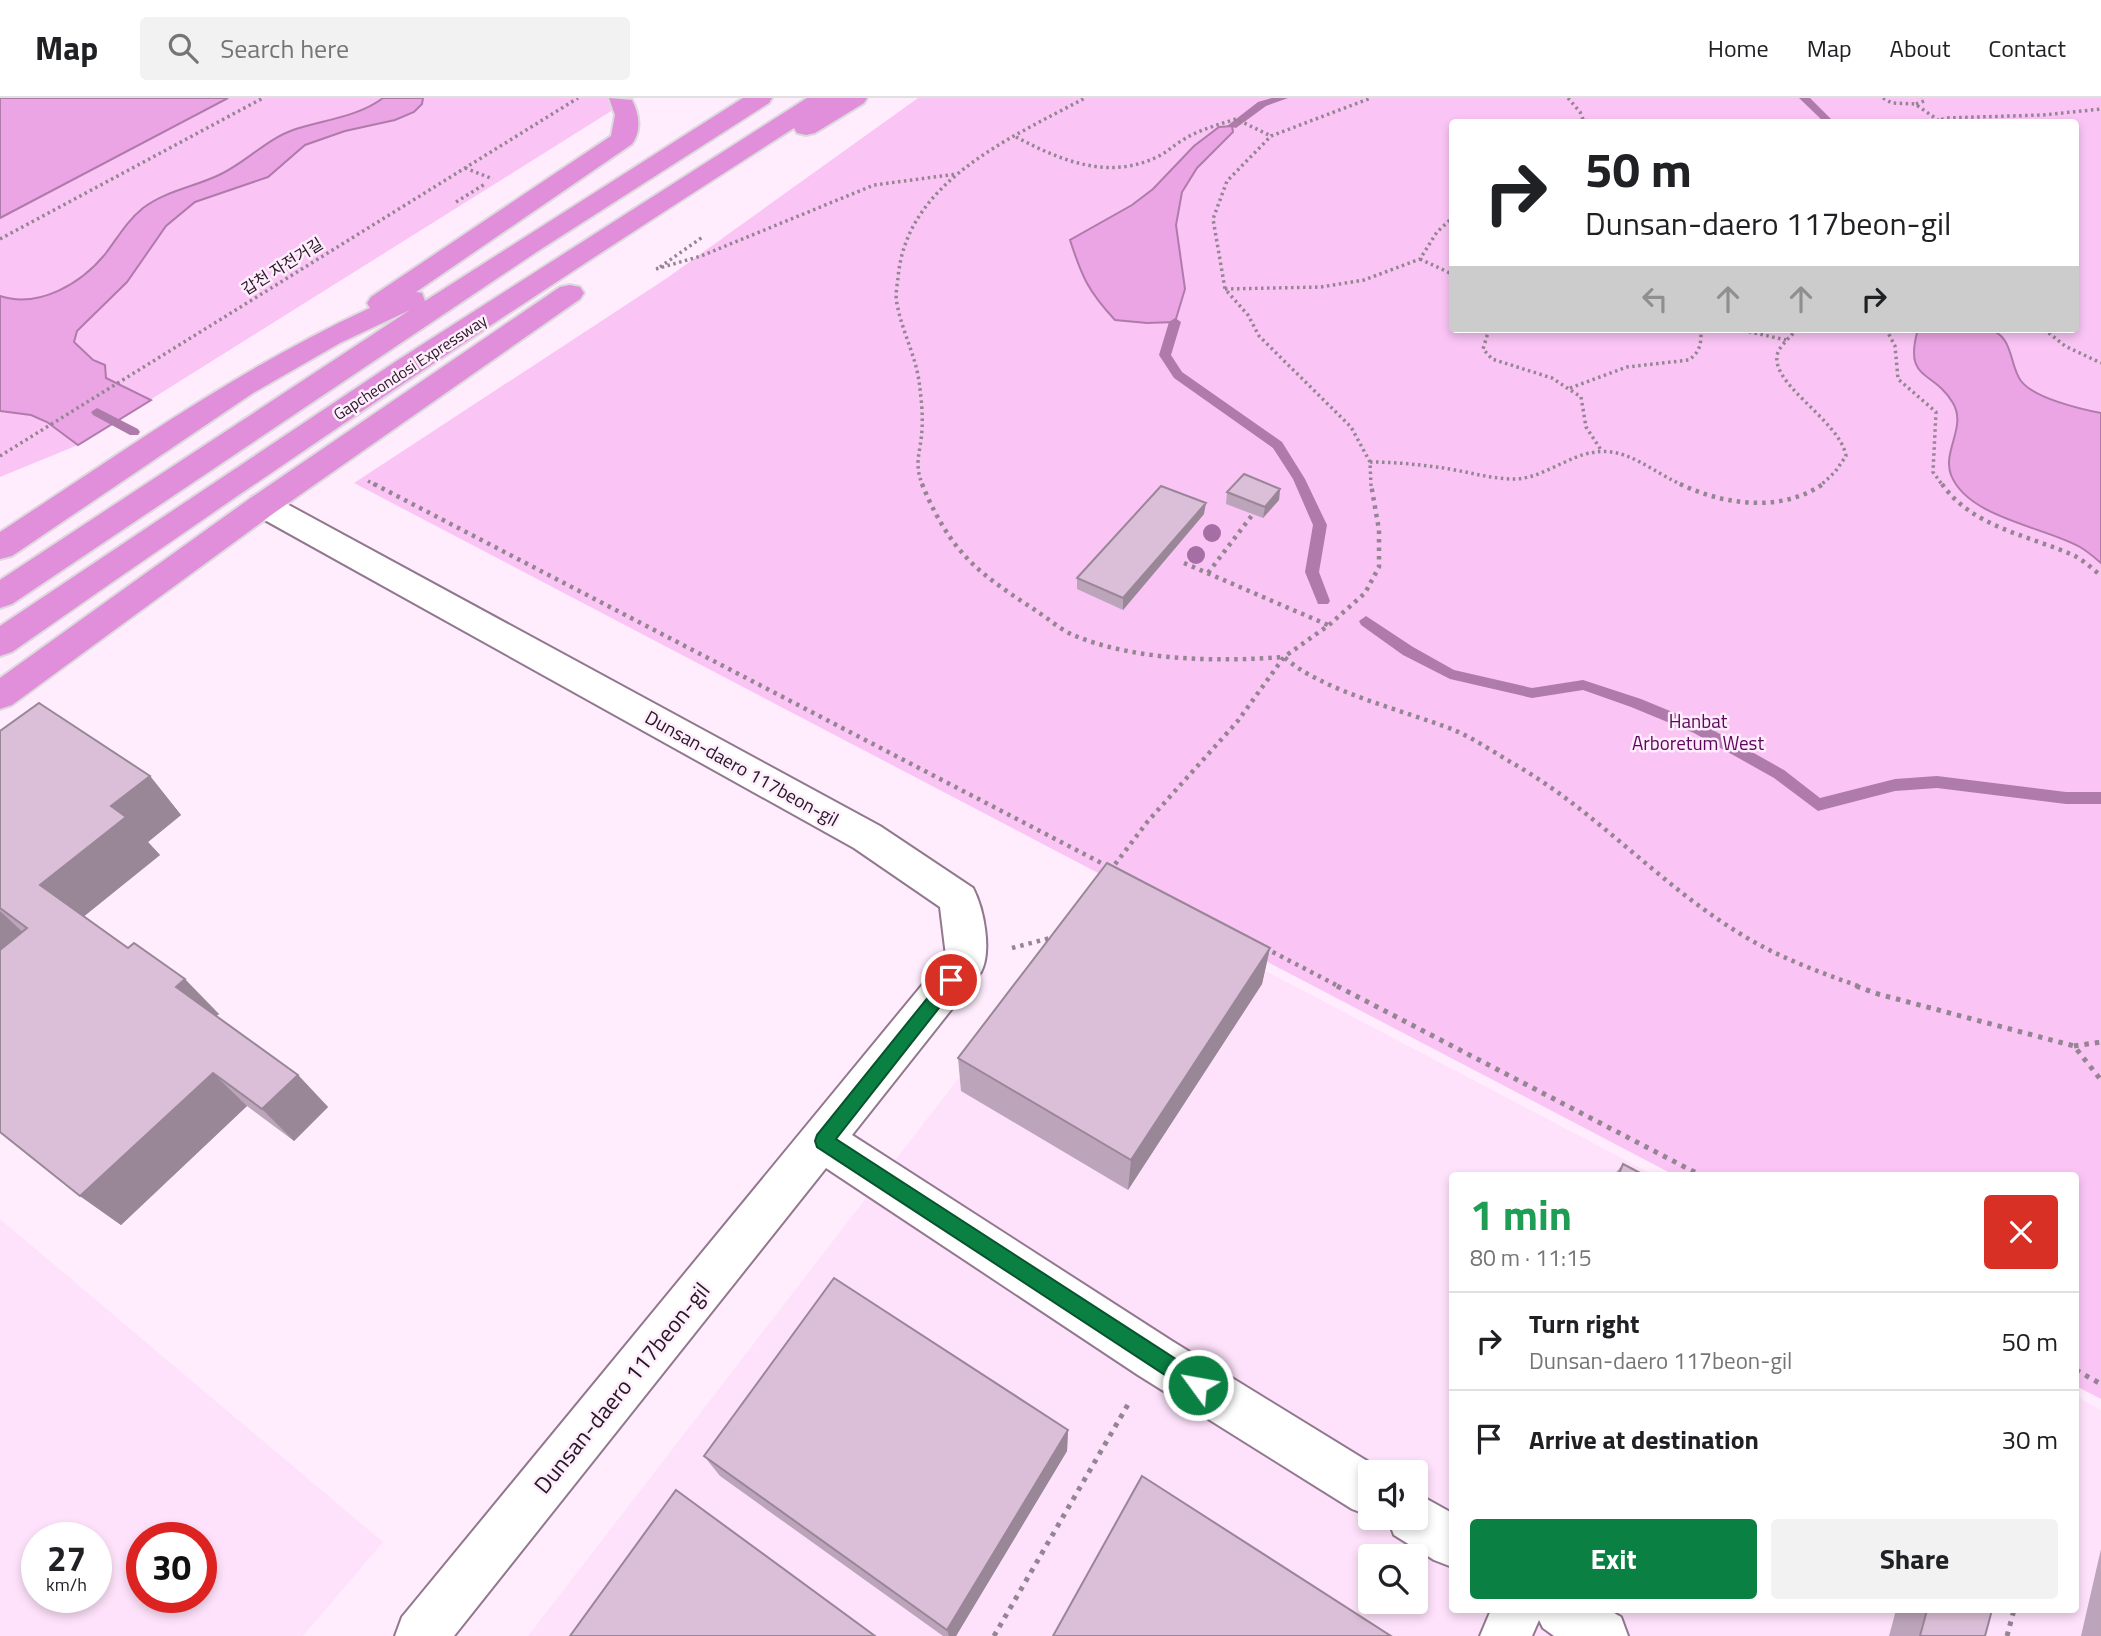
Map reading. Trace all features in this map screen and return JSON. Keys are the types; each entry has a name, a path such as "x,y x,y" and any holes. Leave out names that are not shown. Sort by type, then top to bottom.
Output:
{"highway":[{"name":"Gapcheondosi Expressway","path":"0,596 528,245 760,98"},
{"name":"Gapcheondosi Expressway","path":"0,643 152,537 693,180 824,98"},
{"path":"0,696 264,505 808,127 855,98"},
{"path":"330,337 623,139 627,115 620,100"},
{"path":"693,180 808,127"},
{"path":"0,548 243,386 330,337 528,245"}],"street":[{"name":"Dunsan-daero 117beon-gil","path":"264,505 867,837 959,899 967,960 824,1141 421,1636"},
{"path":"824,1141 1155,1359 1358,1485"},
{"path":"1428,1527 1449,1540"},
{"path":"1506,1636 1516,1613"},
{"path":"1566,1613 1602,1636"}],"path":[{"path":"0,239 263,98"},
{"name":"갑천 자전거길","path":"0,456 578,98"},
{"path":"1085,98 988,150 957,174 934,197 913,229 900,256 896,303 915,354 922,429 916,470 931,506 966,557 1016,597 1072,635 1122,649 1178,656 1244,660 1284,657 1298,670 1456,731 1518,766 1596,821 1692,900 1740,934 1799,964 1878,994 2074,1046 2101,1042"},
{"path":"1105,878 1148,821 1237,722 1284,657 1329,625 1364,593 1379,567 1379,530 1371,492 1370,462 1352,427 1282,361 1259,335 1248,315 1224,289 1213,219 1227,181 1271,136 1371,98"},
{"path":"1568,98 1583,119"},
{"path":"1883,98 1892,103 1915,104 1923,101 1922,98"},
{"path":"1915,104 1934,119"},
{"path":"1962,119 2024,114 2056,115 2101,109"},
{"path":"1016,136 1061,160 1084,167 1111,170 1142,163 1161,155 1183,139 1205,128 1237,119 1271,136"},
{"path":"456,202 493,179 465,168"},
{"path":"704,236 656,269 701,256 874,186 957,174"},
{"path":"1224,289 1345,285 1420,259 1437,232 1449,221"},
{"path":"1420,259 1449,273"},
{"path":"1487,333 1483,349 1492,359 1552,378 1581,397 1586,427 1601,450"},
{"path":"1570,388 1629,366 1665,366 1686,361 1698,354 1703,343 1702,333"},
{"path":"1755,333 1787,340"},
{"path":"1370,462 1400,462 1520,479 1571,461 1582,453 1601,450 1630,458 1708,496 1739,503 1771,503 1814,492 1830,480 1846,456 1844,443 1831,425 1782,379 1777,363 1778,351 1793,333"},
{"path":"1888,333 1895,346 1898,379 1936,412 1933,472 1952,499 1983,520 2077,557 2101,576"},
{"path":"2049,333 2086,358 2101,363"},
{"path":"367,480 1124,875"},
{"path":"1208,573 1253,514"},
{"path":"1184,563 1329,625"},
{"path":"967,960 1063,935"},
{"path":"1259,945 1694,1172"},
{"path":"2074,1046 2101,1080"},
{"path":"994,1636 1155,1359"},
{"path":"2079,1372 2101,1384"},
{"path":"2007,1636 2013,1613"}],"shaded area":[{"path":"0,98 228,98 0,218"},
{"path":"383,98 423,98 422,104 414,112 395,120 345,131 305,145 268,177 195,202 166,226 127,282 77,331 74,342 93,360 105,365 106,378 151,400 78,445 47,422 31,415 0,411 0,296 30,299 59,291 96,264 132,218 152,202 221,174 283,134 363,110"},
{"path":"1232,126 1233,132 1197,168 1182,192 1176,225 1185,289 1175,322 1115,320 1087,283 1070,240 1132,205 1153,189 1194,146 1219,127"},
{"path":"1917,333 1997,333 2007,344 2017,374 2027,387 2058,402 2101,413 2101,563 2083,549 2065,540 1990,511 1973,502 1960,490 1949,466 1957,412 1945,392 1917,367 1914,346"},
{"path":"1106,887 1648,1172 1449,1172 1449,1613 2079,1613 2079,1398 2101,1410 2101,1636 528,1636"},
{"path":"0,1219 383,1542 303,1636 0,1636"}],"green space":[{"path":"228,98 632,98 78,445 0,477 0,218"},
{"name":"Hanbat Arboretum West","path":"918,98 2101,98 2101,1399 2079,1388 2079,1172 1668,1172 354,483 667,278"}],"building":[{"path":"1244,474 1280,489 1265,507 1227,492"},
{"path":"1161,486 1206,503 1123,598 1077,578"},
{"path":"39,703 150,776 111,806 126,817 40,885 128,948 134,943 185,979 176,987 298,1075 262,1109 213,1073 80,1196 0,1132 0,950 27,928 0,908 0,731"},
{"path":"1107,863 1270,948 1131,1160 958,1058"},
{"path":"1623,1164 1638,1172 1620,1172"},
{"path":"834,1278 1068,1430 947,1630 704,1456"},
{"path":"1142,1476 1391,1636 1053,1636"},
{"path":"676,1490 875,1636 570,1636"},
{"path":"1926,1613 1991,1613 1985,1636 1920,1636"}],"waterway":[{"path":"1232,126 1262,104 1283,98"},
{"path":"1804,98 1826,119"},
{"path":"1175,322 1165,355 1178,375 1278,445 1299,479 1320,525 1312,572 1323,601"},
{"path":"97,412 134,432"},
{"path":"1366,621 1408,651 1450,674 1532,693 1583,685 1636,703 1699,729 1779,774 1818,805 1895,785 1937,782 2066,798 2101,798"}],"route":[{"path":"951,980 824,1141 1198,1385"}]}
